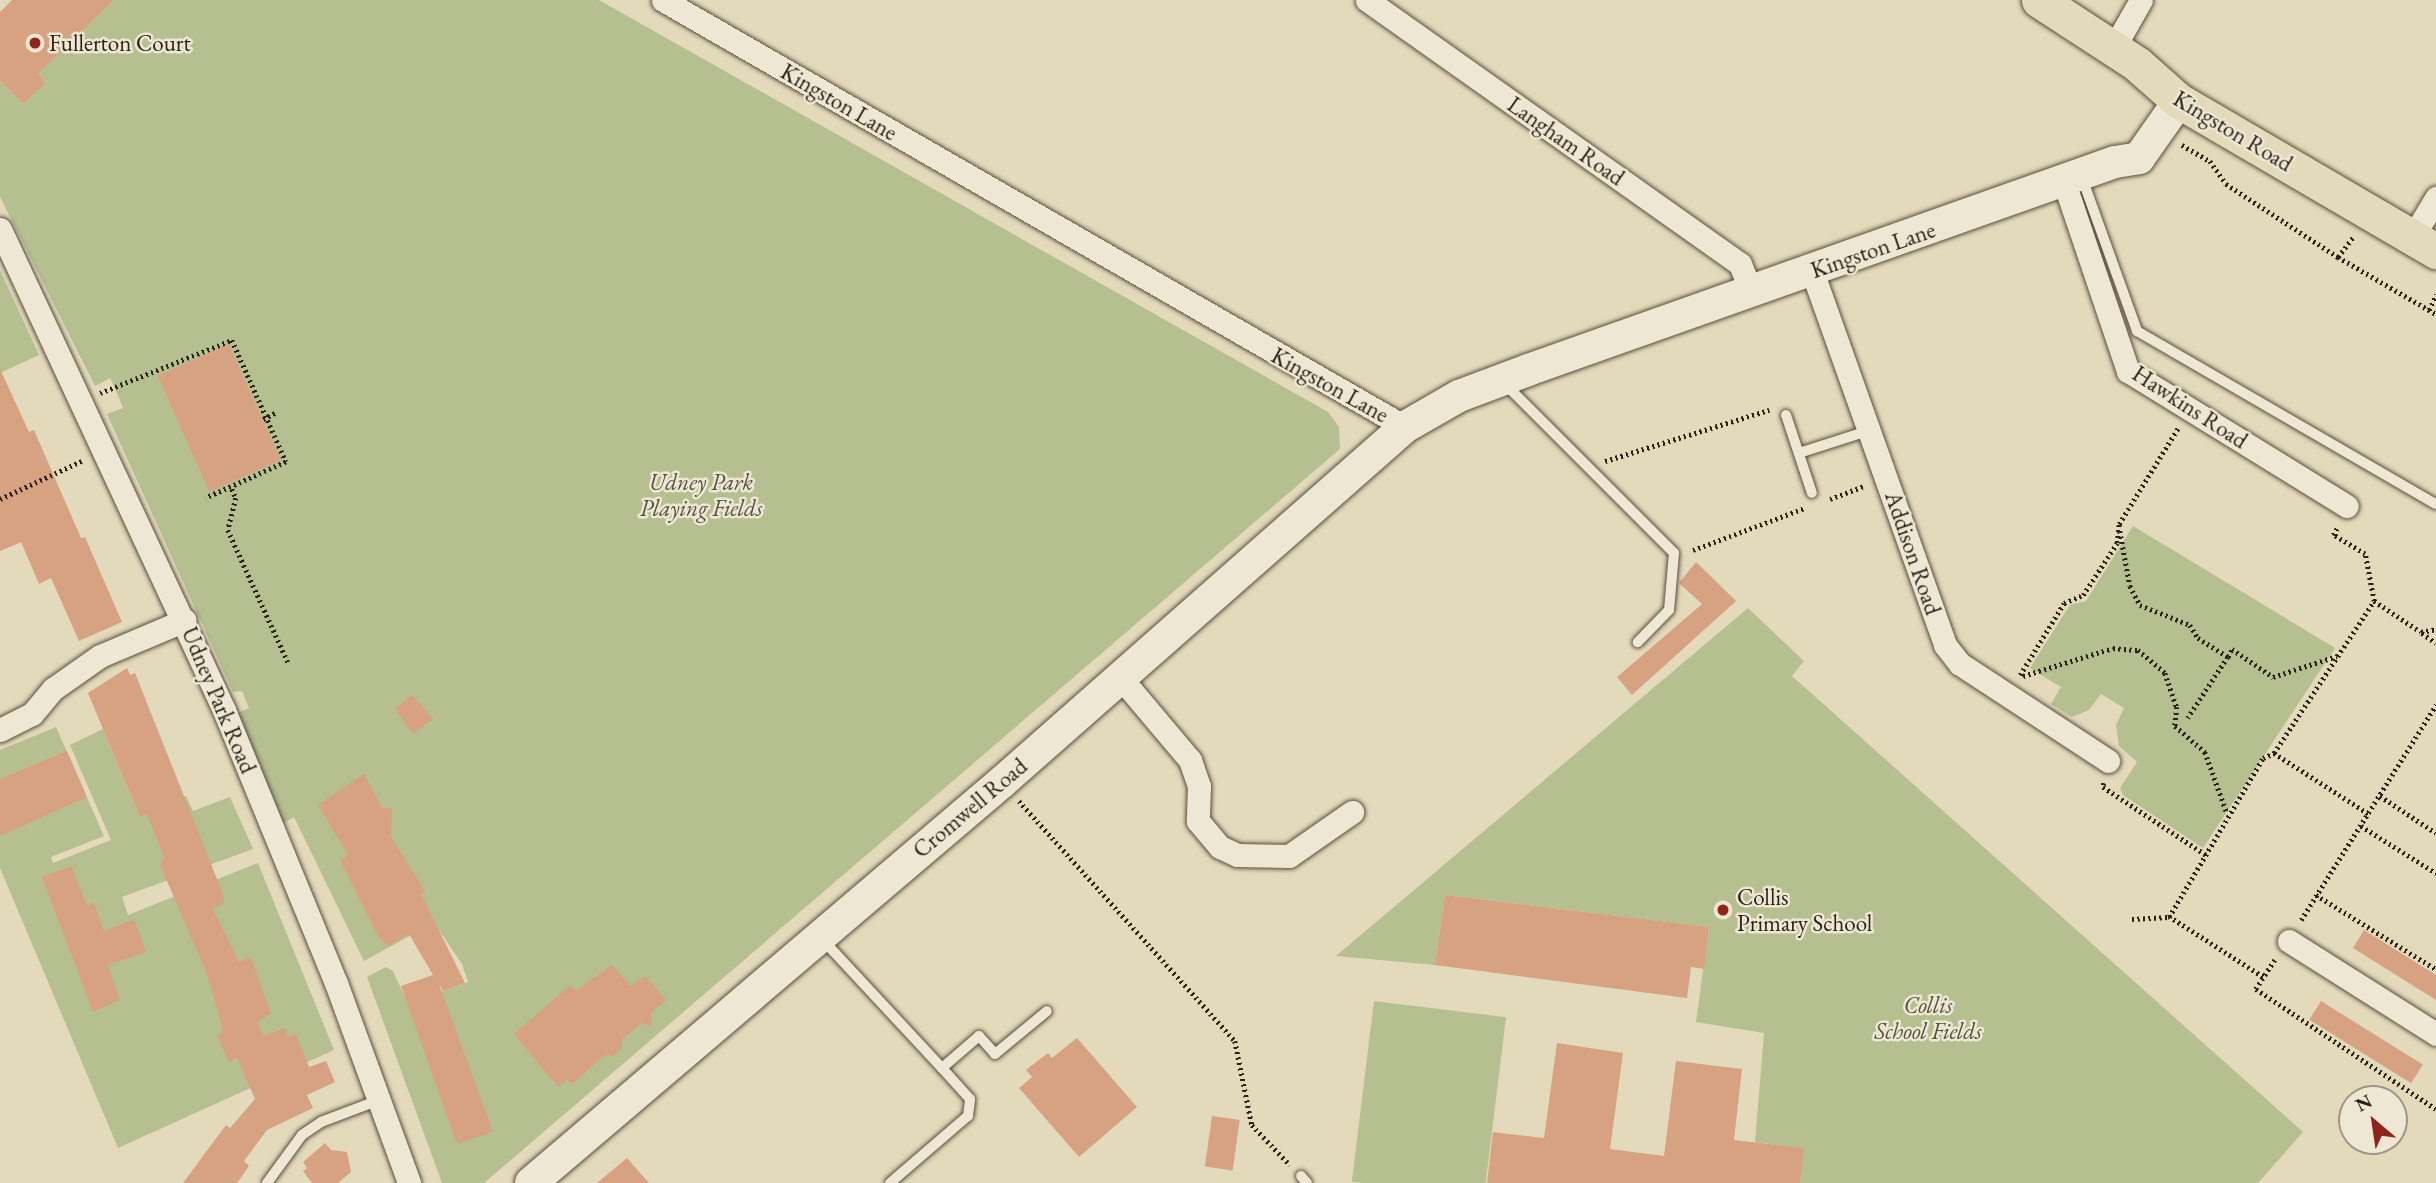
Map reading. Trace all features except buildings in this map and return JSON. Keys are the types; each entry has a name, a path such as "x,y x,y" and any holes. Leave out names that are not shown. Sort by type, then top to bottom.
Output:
{"main road":[{"name":"Kingston Road","path":"2039,0 2113,49 2179,101 2424,244"},
{"name":"Kingston Lane","path":"1405,427 1459,396 2073,178 2139,158 2179,101"},
{"name":"Cromwell Road","path":"543,1179 818,935 1002,782 1405,427"}],"street":[{"name":"Kingston Lane","path":"663,0 1405,427"},
{"name":"Langham Road","path":"1367,0 1740,264 1752,293"},
{"path":"2113,49 2141,0"},
{"name":"Hawkins Road","path":"2073,178 2128,371 2347,506"},
{"path":"2424,244 2436,198"},
{"name":"Udney Park Road","path":"0,229 185,620 281,845 409,1183"},
{"name":"Addison Road","path":"1812,271 1945,645 1960,664 2013,687 2108,761"},
{"path":"0,730 32,714 52,689 100,656 185,620"},
{"path":"1120,677 1190,760 1199,786 1198,821 1220,847 1237,855 1289,856 1352,812"},
{"path":"2289,941 2436,1034"}],"lane":[{"path":"2073,178 2137,331 2436,504"},
{"path":"1502,381 1674,553 1670,610 1638,642"},
{"path":"1786,415 1812,493"},
{"path":"1799,453 1868,431"},
{"path":"818,935 970,1099 968,1115 890,1183"},
{"path":"942,1068 979,1036 995,1054 1047,1011"},
{"path":"267,1183 302,1135 321,1122 379,1100"}],"path":[{"path":"2160,131 2210,161 2226,184 2436,314"},
{"path":"2429,310 2436,295"},
{"path":"82,400 232,340 264,418 286,462 232,489 206,498"},
{"path":"1603,462 1773,409 1786,415"},
{"path":"2013,687 2064,603 2083,595 2117,543 2119,524 2190,409"},
{"path":"264,418 277,412"},
{"path":"0,499 105,450"},
{"path":"1593,453 1612,471"},
{"path":"1824,501 1886,478"},
{"path":"232,489 236,498 228,530 288,662"},
{"path":"1684,542 1693,550 1812,505"},
{"path":"2169,916 2206,856 2227,813 2263,758 2274,753 2374,601 2365,554 2333,535 2347,506"},
{"path":"2119,524 2130,586 2140,605 2189,625 2198,638 2228,657"},
{"path":"2374,601 2436,643"},
{"path":"2421,632 2436,629"},
{"path":"2013,687 2113,648 2138,650 2165,673 2177,707 2175,726 2205,752 2227,813"},
{"path":"2188,718 2232,649 2273,677 2338,655"},
{"path":"2436,705 2289,941 2256,989 2436,1108"},
{"path":"2274,753 2369,814"},
{"path":"2108,761 2104,787 2206,856"},
{"path":"1002,782 1235,1041 1252,1125 1304,1179"},
{"path":"2379,796 2436,833"},
{"path":"2361,826 2436,873"},
{"path":"2316,895 2436,969"},
{"path":"2132,919 2169,916 2263,977"}],"green space":[{"name":"Udney Park Playing Fields","path":"114,0 599,0 1328,412 1339,427 1340,449 484,1183 442,1183 367,977 386,967 393,971 408,1004 468,982 462,964 439,930 426,927 364,961 294,817 284,823 238,713 249,708 242,691 233,692 107,414 123,408 115,388 110,378 95,386 0,197 0,81 23,104 46,83 38,74"},
{"path":"0,270 39,355 0,373"},
{"path":"2133,526 2335,648 2203,848 2123,795 2120,788 2137,762 2119,746 2116,725 2124,708 2101,694 2089,710 2072,717 2051,704 2061,687 2030,668 2070,605 2086,601"},
{"name":"Collis School Fields","path":"1748,608 1804,661 1792,676 2303,1132 2258,1183 1800,1183 1803,1148 1755,1142 1764,1033 1696,1022 1709,927 1445,895 1435,965 1336,956"},
{"path":"56,727 104,836 51,857 53,863 111,840 70,745 103,729 140,817 186,796 193,811 230,797 253,849 122,897 128,915 258,863 334,1050 118,1148 0,868 0,750"},
{"path":"1374,1001 1506,1017 1486,1183 1352,1182"}],"place":[{"name":"Fullerton Court","path":"35,43"},
{"name":"Collis Primary School","path":"1723,910"}]}
